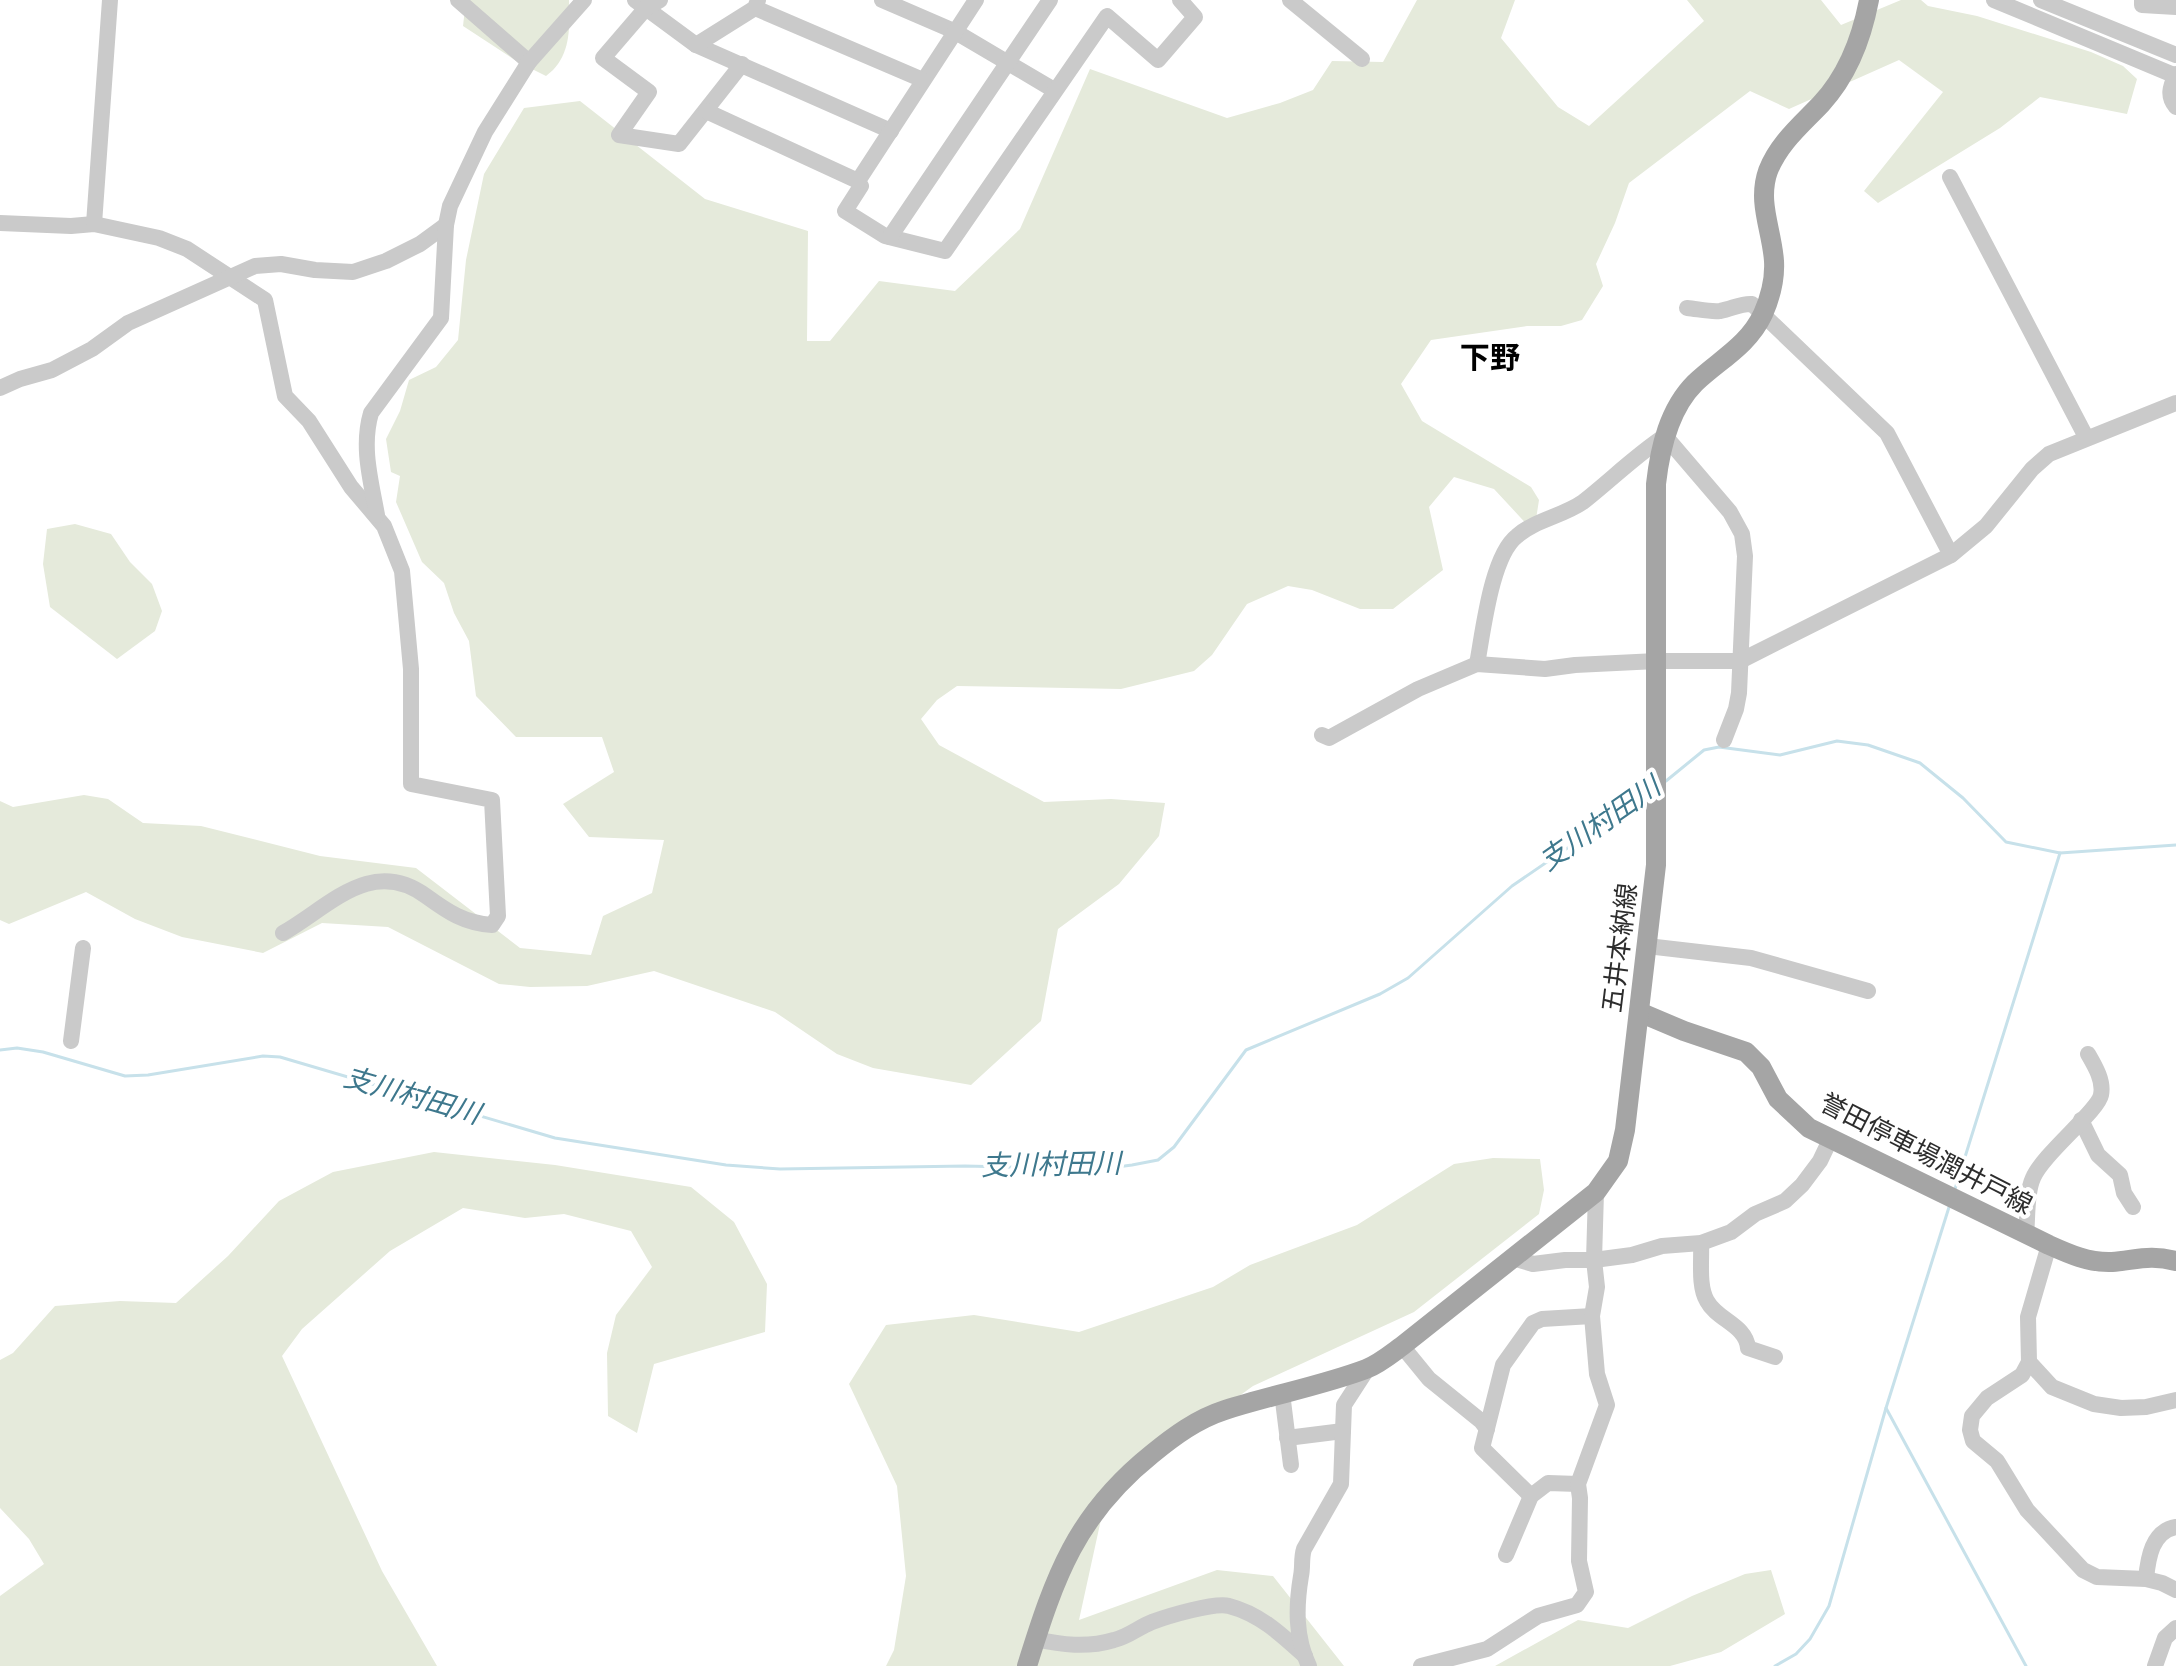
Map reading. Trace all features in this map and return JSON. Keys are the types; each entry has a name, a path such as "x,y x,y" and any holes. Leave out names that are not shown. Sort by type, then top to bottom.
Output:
{"main road":[{"name":"五井本納線","path":"1027,1666 1048,1599 1075,1540 1088,1519 1137,1465 1177,1433 1220,1411 1368,1368 1402,1346 1596,1192 1608,1177 1621,1148 1647,946 1658,830 1656,484 1665,436 1682,400 1694,385 1746,341 1763,314 1773,281 1774,262 1764,201 1767,175 1779,149 1823,101 1850,60 1869,0"},
{"name":"誉田停車場潤井戸線","path":"1639,1012 1746,1052 1761,1067 1778,1099 1809,1128 2049,1245 2080,1258 2103,1262 2142,1256 2176,1261"}],"street":[{"path":"94,224 110,0"},
{"path":"458,0 529,62"},
{"path":"283,933 334,898 362,884 394,880 421,892 450,914 473,923 492,925 498,916 492,800 411,784 411,669 402,571 377,515 365,431 371,413 441,318 446,225 450,206 485,132 529,62 584,0"},
{"path":"882,0 954,31 1054,90"},
{"path":"858,181 976,0"},
{"path":"890,237 1050,0"},
{"path":"706,111 858,181 861,186 845,211 890,237 945,251 1107,16 1158,60 1195,17 1180,0"},
{"path":"1290,0 1362,59"},
{"path":"1994,0 2176,76 2170,87 2170,100 2176,107"},
{"path":"2041,0 2176,55"},
{"path":"2142,0 2142,5 2176,7"},
{"path":"742,64 679,144 619,135 649,92 603,58 647,3 696,45 742,64 891,131"},
{"path":"696,45 756,4 923,80"},
{"path":"1950,177 2086,437"},
{"path":"0,223 94,224 159,238 187,249 265,300 285,396 309,421 368,509 377,515"},
{"path":"0,388 52,370 92,349 128,323 255,266 281,264 353,272 386,261 420,244 446,225"},
{"path":"1687,308 1717,311 1752,304 1763,314 1887,433 1951,555"},
{"path":"1322,735 1329,738 1418,689 1477,664 1545,669 1657,661 1740,661 1951,555 1986,526 2032,469 2049,454 2176,403"},
{"path":"1477,664 1489,592 1508,547 1516,536 1579,504 1643,450 1665,436 1730,512 1742,534 1745,556 1736,709 1724,740"},
{"path":"1647,946 1751,958 1868,991"},
{"path":"71,1041 83,948"},
{"path":"2026,1234 2033,1177 2098,1103 2100,1079 2088,1054"},
{"path":"2081,1120 2098,1155 2120,1175 2124,1193 2133,1207"},
{"path":"1513,1258 1533,1264 1594,1260 1632,1255 1662,1246 1701,1243 1731,1232 1755,1214 1785,1201 1820,1161 1830,1140"},
{"path":"1421,1666 1487,1649 1538,1616 1577,1605 1582,1599 1586,1585 1579,1561 1578,1484 1607,1405 1597,1374 1592,1316 1597,1287 1594,1260 1596,1192"},
{"path":"1701,1243 1703,1285 1708,1304 1744,1334 1748,1348 1775,1357"},
{"path":"2049,1245 2028,1317 2029,1362 2022,1375 1987,1398 1972,1416 1970,1430 1973,1441 1997,1461 2027,1510 2083,1570 2097,1577 2146,1579 2176,1590"},
{"path":"1531,1496 1482,1448 1481,1442 1503,1365 1533,1323 1542,1319 1592,1316"},
{"path":"1402,1346 1429,1379 1487,1429"},
{"path":"2029,1362 2052,1387 2094,1404 2121,1408 2146,1407 2176,1400"},
{"path":"1307,1661 1296,1609 1302,1574 1301,1559 1341,1484 1344,1405 1368,1368"},
{"path":"1282,1393 1291,1465"},
{"path":"1287,1438 1343,1431"},
{"path":"1506,1555 1531,1496 1548,1483 1578,1484"},
{"path":"2146,1579 2147,1560 2159,1535 2170,1527 2176,1527"},
{"path":"1035,1639 1062,1645 1098,1644 1116,1640 1150,1622 1213,1604 1230,1606 1272,1625 1307,1661"},
{"path":"2155,1666 2165,1638 2176,1628"}],"shaded area":[{"path":"466,0 569,0 567,42 554,69 546,76 518,62 463,26"},
{"path":"1417,0 1515,0 1501,38 1558,107 1589,126 1704,21 1687,0 1821,0 1841,25 1901,0 1921,0 1928,6 1977,16 2091,52 2123,66 2137,79 2127,114 2040,97 2000,128 1878,203 1864,191 1943,92 1899,60 1789,109 1750,91 1629,183 1596,264 1603,286 1582,320 1561,326 1527,326 1431,340 1401,384 1422,421 1531,487 1539,500 1534,532 1494,489 1454,477 1429,507 1443,570 1393,609 1360,609 1312,590 1288,586 1247,604 1212,655 1194,671 1121,689 957,686 937,700 921,719 939,745 1044,802 1111,799 1165,803 1159,836 1119,884 1058,929 1041,1021 971,1085 873,1068 837,1054 775,1012 654,971 587,986 499,984 388,927 322,923 263,953 182,937 135,919 86,892 9,924 0,920 0,801 13,807 84,795 108,799 143,823 201,826 320,856 416,868 520,948 591,955 603,916 652,893 664,840 589,837 563,804 614,772 602,737 516,737 476,696 469,641 454,613 444,583 422,562 396,502 400,476 391,472 386,439 400,411 409,380 436,367 458,340 466,260 484,174 524,108 580,101 705,199 808,231 807,341 830,341 879,281 955,291 1020,229 1090,69 1227,118 1313,90 1332,61 1383,62"},
{"path":"75,524 111,534 130,562 152,584 162,611 155,631 117,659 50,607 43,564 47,529"},
{"path":"434,1152 555,1165 691,1187 734,1222 767,1284 765,1332 654,1364 637,1433 608,1416 607,1353 616,1315 652,1267 631,1231 564,1214 525,1218 463,1208 390,1251 302,1329 282,1356 382,1571 437,1666 0,1666 0,1596 44,1564 29,1539 0,1508 0,1360 13,1353 55,1306 120,1301 176,1303 228,1256 279,1201 333,1172"},
{"path":"1493,1158 1540,1159 1544,1190 1539,1214 1414,1312 1253,1386 1107,1492 1079,1620 1217,1570 1273,1576 1344,1666 886,1666 894,1650 906,1576 897,1486 849,1384 886,1325 974,1315 1079,1332 1213,1287 1250,1265 1357,1225 1454,1164"},
{"path":"1771,1570 1785,1614 1721,1652 1670,1666 1495,1666 1578,1620 1628,1628 1745,1574"}],"waterway":[{"name":"支川村田川","path":"1666,781 1704,750 1719,747 1780,755 1837,741 1868,745 1920,763 1963,798 2006,842 2060,853 2176,845"},
{"name":"支川村田川","path":"0,1050 17,1048 43,1052 125,1076 263,1056 280,1057 555,1138 726,1165 780,1169 965,1166 1102,1169 1132,1165 1158,1160 1174,1147 1246,1050 1380,994 1408,978 1512,886 1649,792"},
{"path":"1955,1189 2060,853"},
{"path":"1950,1204 1886,1408 2026,1666"},
{"path":"1775,1666 1796,1654 1810,1639 1829,1606 1886,1408"}],"district":[{"name":"下野","path":"1490,358"}]}
